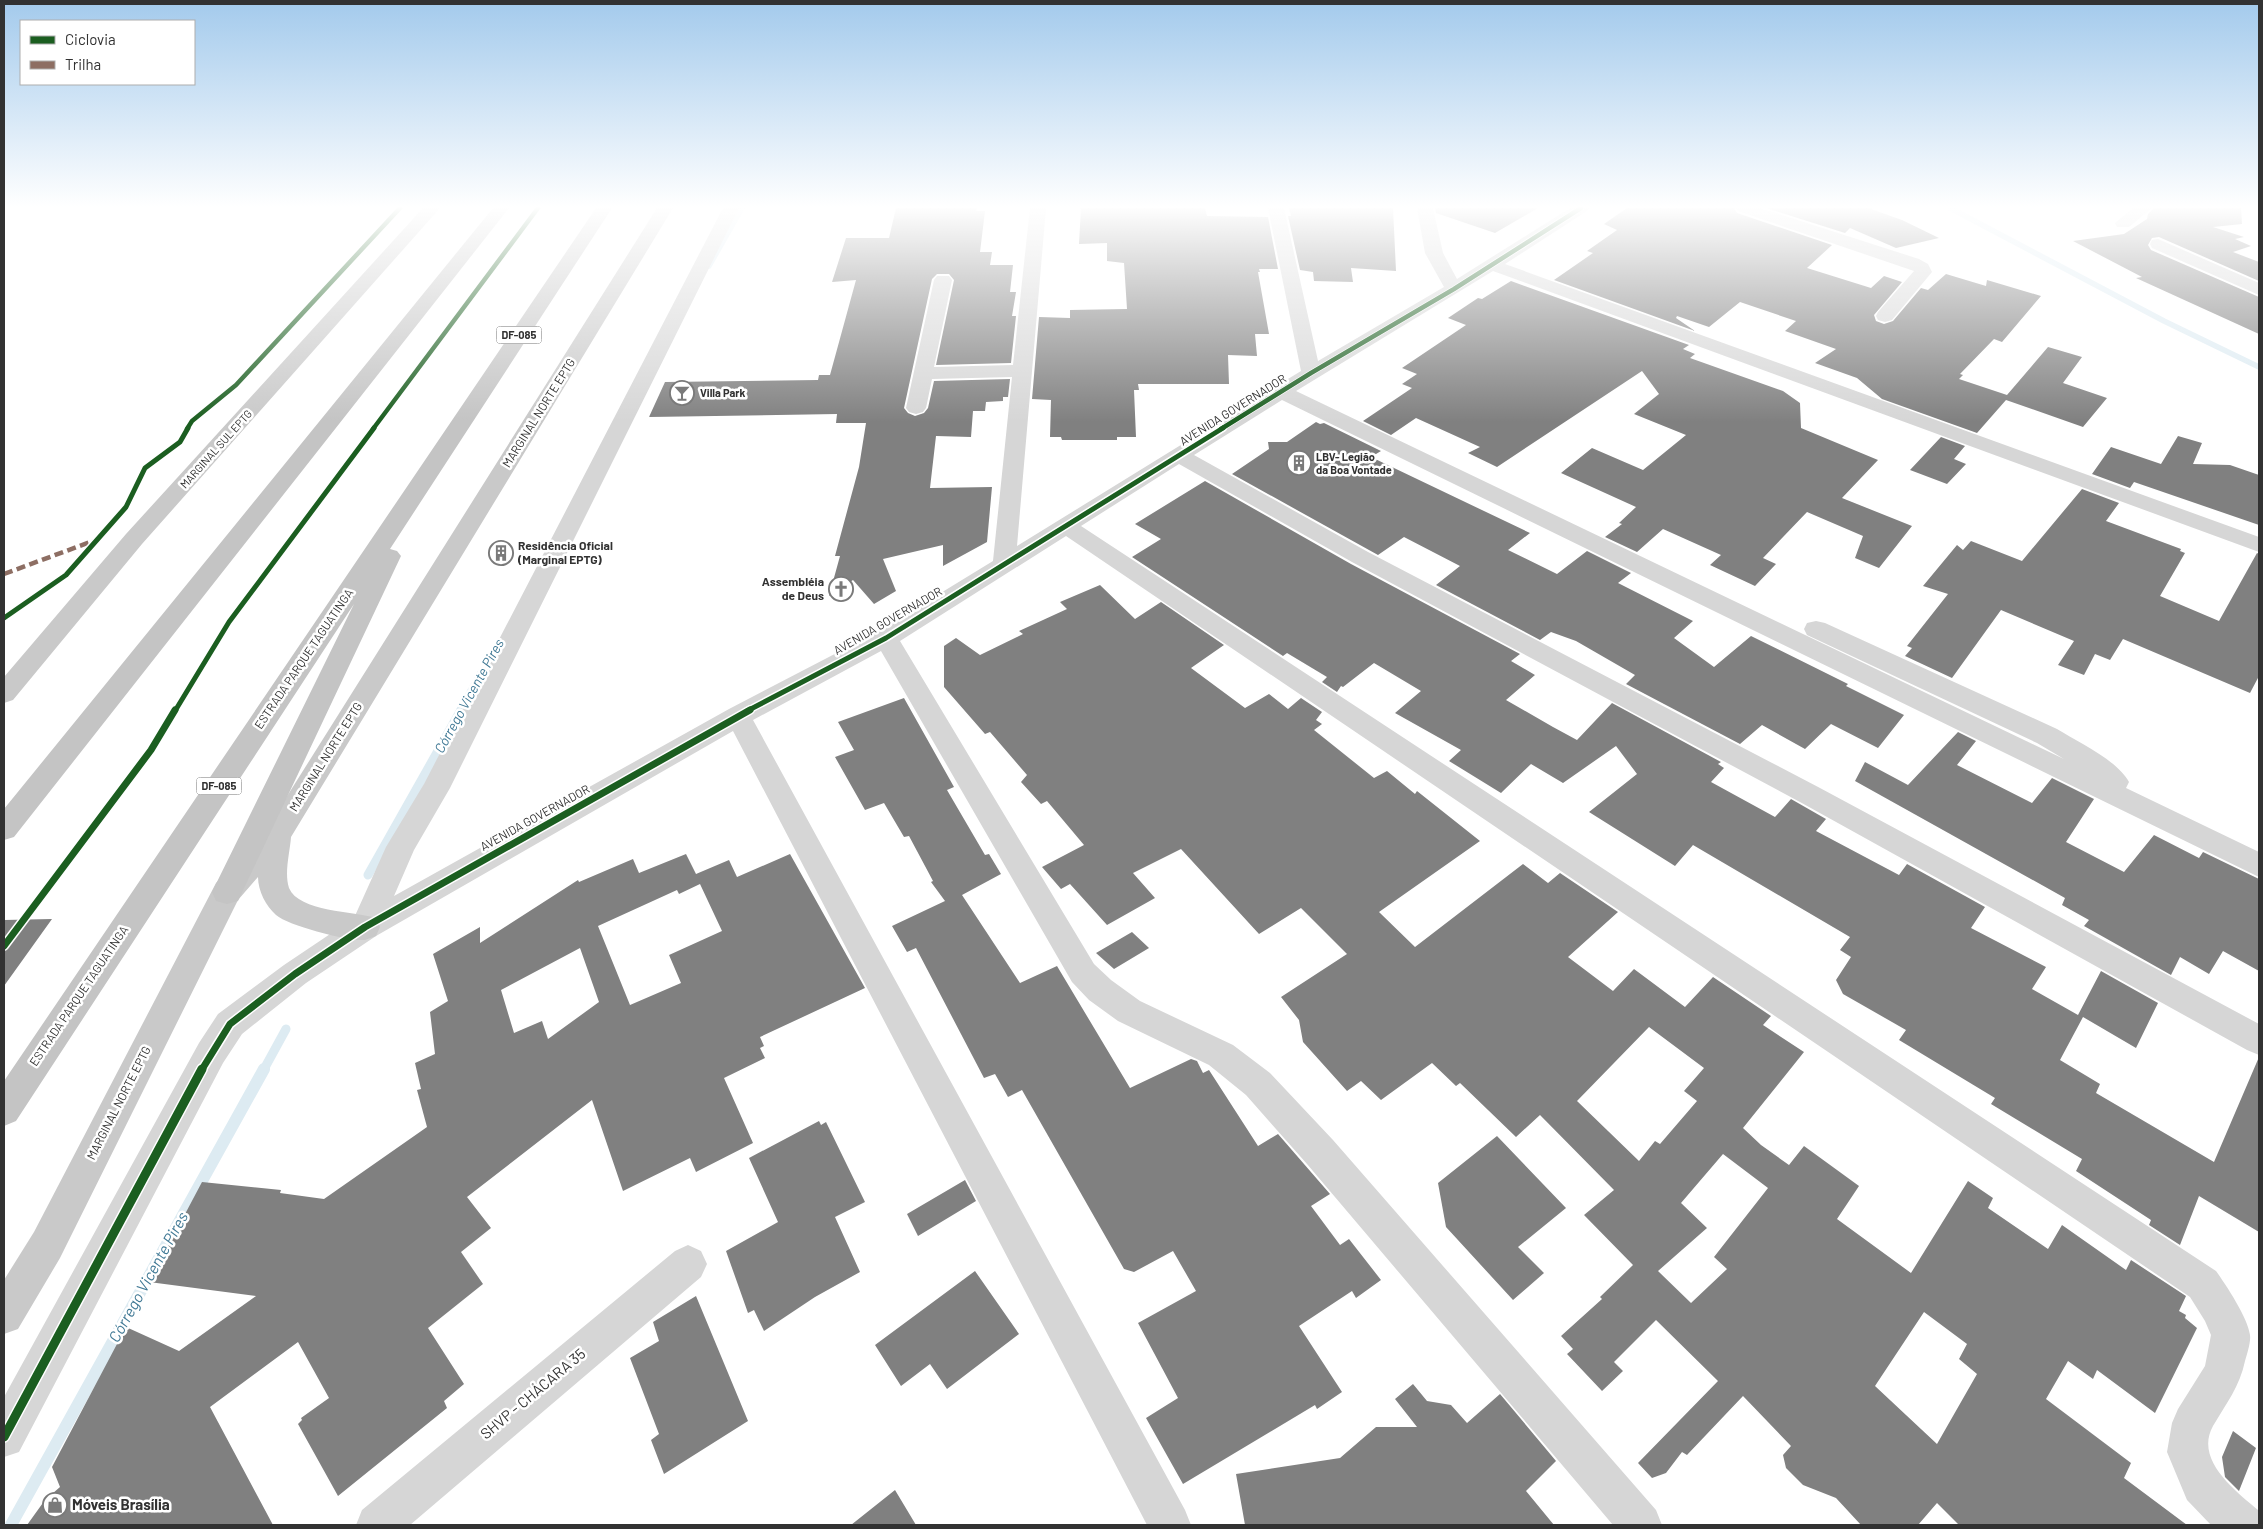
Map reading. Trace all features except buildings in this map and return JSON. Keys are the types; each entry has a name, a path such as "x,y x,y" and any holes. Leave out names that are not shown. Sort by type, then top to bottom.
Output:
{"highway":[{"path":"4,829 444,279"},
{"name":"ESTRADA PARQUE TAGUATINGA","path":"4,1110 556,279"},
{"path":"227,892 434,463"},
{"path":"4,805 83,731"}],"main road":[{"name":"MARGINAL SUL EPTG","path":"4,694 134,539 368,279"},
{"name":"MARGINAL NORTE EPTG","path":"4,1315 46,1245 227,892 277,836 621,279"},
{"path":"277,836 273,885 280,901 295,912 365,927"}],"street":[{"path":"365,927 401,847 436,788 695,279"},
{"path":"1004,564 1031,279"},
{"path":"1285,279 1297,383 2259,865"},
{"path":"1449,279 1454,289"},
{"name":"AVENIDA GOVERNADOR","path":"4,1437 212,1053 230,1024 295,974 365,927 738,716 886,638 1297,383 1469,279"},
{"path":"1531,279 2259,545"},
{"path":"1885,316 1917,279"},
{"path":"2236,279 2259,290"},
{"path":"916,408 943,280"},
{"path":"924,373 1022,371"},
{"path":"1180,456 1402,580 1810,795 2259,1040"},
{"path":"1067,527 2203,1284 2219,1307 2231,1334 2223,1373 2192,1423 2188,1452 2202,1485 2221,1506 2243,1525"},
{"path":"886,638 1083,973 1100,990 1129,1011 1221,1055 1258,1084 1320,1152 1641,1525"},
{"path":"738,716 1170,1525"},
{"name":"SHVP - CHÁCARA 35","path":"377,1525 688,1264"}],"waterway":[{"path":"2085,279 2164,321 2259,367"},
{"name":"Córrego Vicente Pires","path":"460,711 482,672"},
{"name":"Córrego Vicente Pires","path":"368,875 461,710"},
{"name":"Córrego Vicente Pires","path":"263,1071 286,1029"},
{"name":"Córrego Vicente Pires","path":"11,1525 264,1069"}],"marked path":[{"path":"4,574 93,541"}],"cycle path":[{"path":"4,618 66,575 126,507 145,468 180,442 192,421 236,385 334,279"},
{"path":"4,946 151,750 229,622 485,279"},
{"path":"4,1437 211,1053 230,1024 295,974 365,927 738,716 886,638 1311,373 1469,279"}],"place":[{"name":"Villa Park","path":"682,393"},
{"name":"LBV- Legião da Boa Vontade","path":"1299,463"},
{"name":"Residência Oficial (Marginal EPTG)","path":"501,553"},
{"name":"Assembléia de Deus","path":"841,589"},
{"name":"Móveis Brasília","path":"55,1505"}]}
